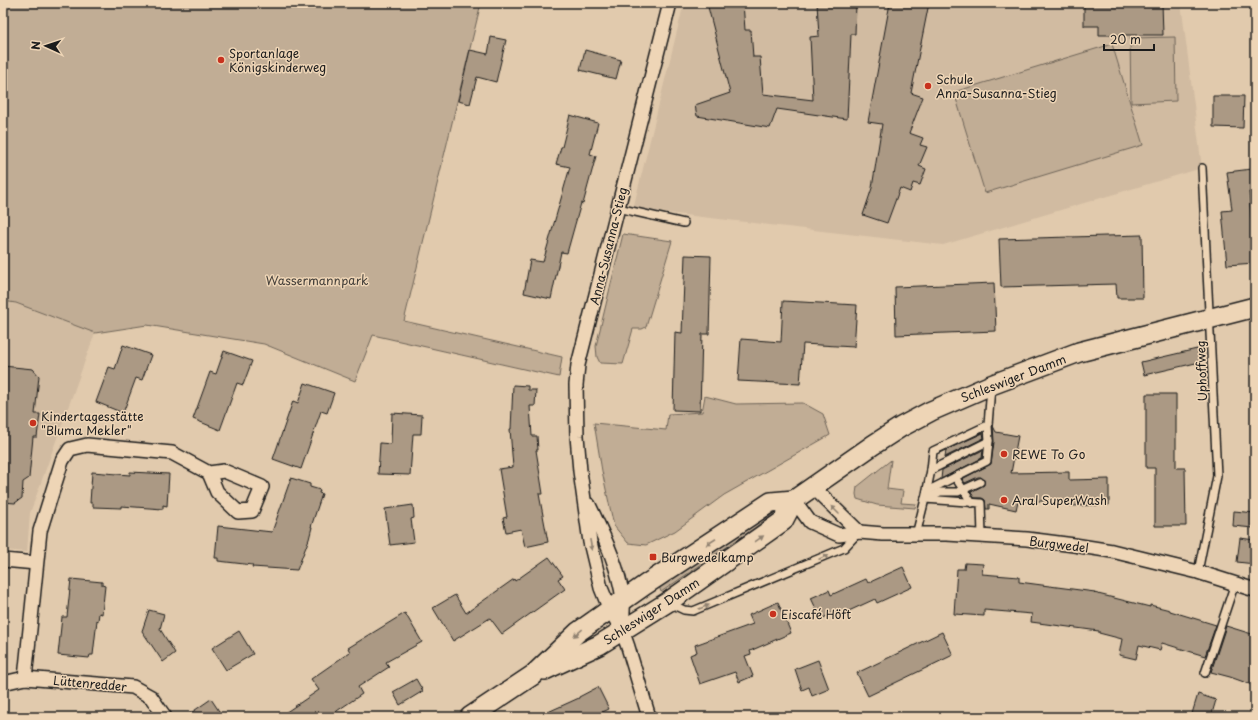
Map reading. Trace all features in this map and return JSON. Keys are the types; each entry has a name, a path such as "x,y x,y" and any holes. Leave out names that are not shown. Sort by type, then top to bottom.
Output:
{"main road":[{"name":"Schleswiger Damm","path":"533,675 586,652 668,602 783,521 794,500 873,445 901,427 931,411 991,385 1079,352 1255,307"},
{"name":"Schleswiger Damm","path":"470,717 533,675 578,632 771,502 794,500"}],"street":[{"name":"Anna-Susanna-Stieg","path":"617,606 601,588 590,542 578,452 576,417 578,365 670,3"},
{"path":"25,678 36,563 42,520 62,461 70,449 87,445 172,453 209,473"},
{"path":"812,487 858,532"},
{"name":"Anna-Susanna-Stieg","path":"584,493 604,536 619,576 617,606"},
{"name":"Burgwedel","path":"794,500 810,522 839,535 858,532 883,534 947,534 1027,539 1074,545 1112,551 1198,572 1255,590"},
{"path":"3,560 36,563"},
{"path":"617,606 622,630 632,658 649,717"},
{"name":"Lüttenredder","path":"3,683 25,678 133,687 151,697 165,717"}],"lane":[{"name":"Uphoffweg","path":"1198,572 1217,476 1202,168"},
{"path":"618,208 684,223"},
{"path":"927,491 987,461 991,385"},
{"path":"916,534 927,491 933,452 988,425"},
{"path":"931,470 989,441"},
{"path":"955,477 972,503"},
{"path":"925,499 940,492 958,492 980,482"},
{"path":"925,499 981,503 982,536"},
{"path":"668,602 684,610 694,612 844,548 858,532"},
{"path":"1205,672 1235,583"}],"shaded area":[{"name":"Schule Anna-Susanna-Stieg","path":"684,3 1181,3 1202,168 943,245 633,209"},
{"name":"Kindertagesstätte \"Bluma Mekler\"","path":"3,301 16,303 95,333 30,513 27,552 3,550"}],"green space":[{"name":"Wassermannpark","path":"3,3 481,3 404,321 562,357 559,377 373,335 355,381 264,344 147,325 95,333 16,303 3,301"},
{"path":"1175,37 1176,101 1131,103 1130,38"},
{"path":"1112,44 1143,145 985,193 954,92"},
{"path":"623,234 672,241 646,327 642,329 633,329 623,364 600,363 597,357 596,346"},
{"path":"705,396 736,404 803,403 823,414 830,435 724,495 675,531 646,545 628,543 614,526 602,471 594,423 666,430 668,414 702,412"},
{"path":"891,460 887,489 903,491 901,503 916,504 915,508 877,505 857,499 857,487"},
{"path":"786,504 753,529 661,592 659,586 749,525"}],"building":[{"path":"707,3 743,3 745,30 751,30 753,57 760,57 763,94 813,100 810,37 819,36 817,3 856,3 855,34 851,34 847,119 777,109 770,128 697,116 695,105 730,93"},
{"path":"890,3 929,3 911,93 923,97 909,133 923,138 920,145 927,147 919,166 926,169 920,185 913,183 910,192 900,188 887,223 863,215 872,188 882,124 868,122"},
{"path":"1084,3 1162,3 1163,35 1099,35 1099,26 1084,26"},
{"path":"491,37 506,40 496,82 477,77 470,104 458,101 470,50 488,54"},
{"path":"585,50 621,60 616,79 580,70"},
{"path":"1213,96 1244,96 1243,128 1213,127"},
{"path":"570,115 598,123 590,154 596,156 583,204 581,203 567,253 561,252 551,299 524,293 530,260 543,262 570,167 556,164"},
{"path":"1252,169 1255,191 1249,192 1255,263 1227,265 1222,211 1232,210 1227,172"},
{"path":"1142,235 1143,298 1117,298 1116,284 1001,287 999,239"},
{"path":"685,255 711,256 709,334 702,334 700,411 673,410 675,332 682,333"},
{"path":"994,283 996,331 896,335 895,287"},
{"path":"783,301 857,305 854,347 803,344 800,384 738,381 741,339 781,342"},
{"path":"123,345 151,355 142,380 136,378 123,413 96,402 109,367 115,369"},
{"path":"1197,349 1200,362 1144,375 1141,362"},
{"path":"224,351 252,361 243,385 237,383 220,430 193,419 210,372 216,374"},
{"path":"3,366 33,369 39,376 35,414 40,414 37,437 33,437 29,478 23,482 22,498 15,503 3,502 3,436 7,401 3,401"},
{"path":"305,383 334,393 327,413 321,411 301,469 273,459 293,401 298,403"},
{"path":"513,385 528,386 528,390 536,390 535,406 530,406 532,436 537,436 538,450 536,450 543,494 539,494 548,542 525,547 521,529 506,532 503,518 507,517 499,469 513,467 510,429"},
{"path":"1146,394 1176,394 1176,468 1185,468 1186,526 1155,526 1155,468 1146,468"},
{"path":"392,413 422,415 421,434 413,434 410,475 378,474 380,443 391,444"},
{"path":"993,426 996,432 1018,436 1011,473 1069,472 1069,480 1109,479 1109,505 1069,506 1069,501 1018,501 1016,510 989,504 989,509 986,509 985,500 982,498 974,498 971,492 984,485 984,480 981,477 978,477 965,483 962,479 991,464 994,442"},
{"path":"983,433 984,438 945,457 946,450"},
{"path":"983,450 982,458 941,479 942,470"},
{"path":"92,472 130,475 130,472 169,474 167,506 163,505 163,509 121,506 121,508 93,507 93,503 90,503"},
{"path":"291,478 310,484 310,487 320,490 319,493 322,494 311,527 309,539 297,570 252,567 253,565 218,561 218,558 215,558 218,526 272,532"},
{"path":"413,505 414,518 411,519 414,542 390,545 385,509"},
{"path":"1234,511 1255,513 1253,528 1233,526"},
{"path":"1240,538 1255,540 1255,564 1237,562"},
{"path":"549,557 563,576 558,579 565,589 502,634 490,618 453,641 433,608 455,595 466,613 514,579 515,581"},
{"path":"965,563 983,564 982,574 1019,577 1019,582 1095,592 1094,593 1150,607 1150,605 1170,610 1216,625 1205,656 1162,643 1160,650 1139,645 1136,659 1119,655 1122,639 1099,633 1099,631 1031,622 1032,614 984,610 984,616 954,614 957,569 964,569"},
{"path":"903,567 912,587 877,603 875,599 840,615 838,611 821,619 811,598 829,590 831,595 866,579 868,583"},
{"path":"71,579 102,582 102,585 105,586 102,614 99,613 98,621 97,620 93,655 90,655 89,658 58,655 62,617 67,617"},
{"path":"778,602 791,633 750,651 751,654 745,656 753,676 739,682 735,672 700,684 690,655 697,652 695,645 753,624 749,615"},
{"path":"149,610 164,614 160,629 175,653 163,662 142,631"},
{"path":"405,613 422,642 386,662 389,667 358,687 362,694 328,717 279,717 319,690 311,679 350,652 348,648"},
{"path":"1226,626 1255,635 1255,686 1211,672"},
{"path":"239,631 253,654 226,670 212,648"},
{"path":"942,632 953,655 868,696 857,673"},
{"path":"818,660 829,689 812,696 809,687 802,690 795,669"},
{"path":"416,679 423,691 400,705 393,692"},
{"path":"598,687 609,709 592,717 537,717 579,698"},
{"path":"1198,694 1216,700 1211,717 1191,717"},
{"path":"211,699 223,717 185,717"}],"place":[{"name":"Sportanlage Königskinderweg","path":"221,60"},
{"name":"Schule Anna-Susanna-Stieg","path":"928,86"},
{"name":"Kindertagesstätte \"Bluma Mekler\"","path":"33,423"},
{"name":"REWE To Go","path":"1004,454"},
{"name":"Aral SuperWash","path":"1004,500"},
{"name":"Burgwedelkamp","path":"653,557"},
{"name":"Eiscafé Höft","path":"773,614"}]}
